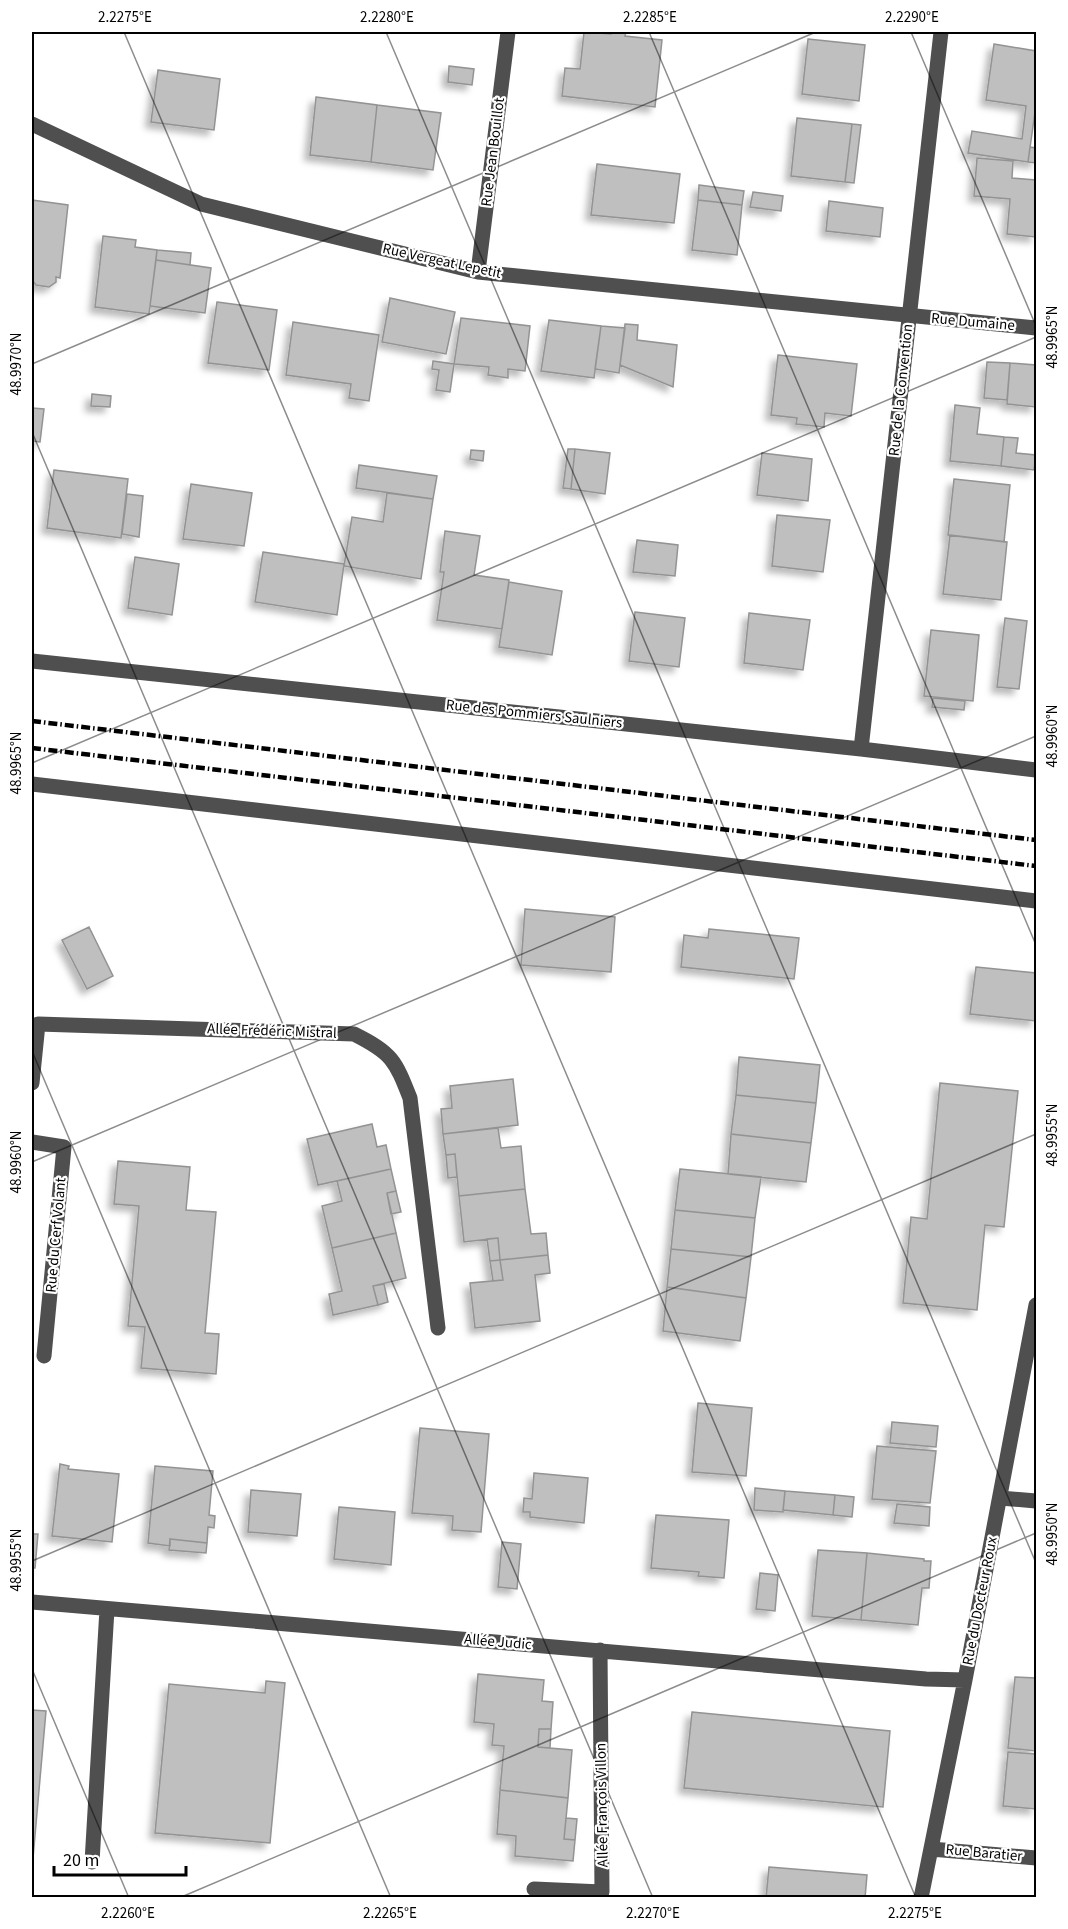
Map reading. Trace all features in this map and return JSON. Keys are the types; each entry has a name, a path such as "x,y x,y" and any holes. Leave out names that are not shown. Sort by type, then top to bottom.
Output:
{"street":[{"name":"Rue Jean Bouillot","path":"478,272 508,32"},
{"name":"Rue de la Convention","path":"861,748 941,32"},
{"name":"Rue Vergeat Lepetit","path":"32,124 201,204 478,272 909,316"},
{"name":"Rue Dumaine","path":"909,316 1036,328"},
{"name":"Rue des Pommiers Saulniers","path":"32,661 861,748 1036,770"},
{"path":"32,784 1036,902"},
{"name":"Allée Frédéric Mistral","path":"32,1083 38,1024 354,1034 376,1045 396,1063 410,1098 438,1328"},
{"name":"Rue du Cerf Volant","path":"32,1142 64,1147 44,1356"},
{"name":"Rue du Docteur Roux","path":"921,1898 1036,1305"},
{"path":"1000,1498 1036,1501"},
{"name":"Allée Judic","path":"32,1602 926,1679 965,1680"},
{"path":"92,1862 107,1609"},
{"name":"Allée François Villon","path":"534,1889 603,1892 600,1650"},
{"name":"Rue Baratier","path":"931,1849 1036,1858"}],"building":[{"path":"584,32 611,34 611,32 626,32 625,36 662,40 655,107 562,96 565,68 580,69"},
{"path":"808,39 865,45 859,101 802,94"},
{"path":"994,44 1036,51 1036,105 1028,162 968,153 972,131 1022,139 1026,106 986,100"},
{"path":"449,66 474,69 472,85 448,82"},
{"path":"158,70 220,79 214,130 151,122"},
{"path":"316,97 377,105 371,162 310,155"},
{"path":"377,105 441,113 433,170 371,162"},
{"path":"797,118 852,124 845,182 791,176"},
{"path":"852,124 861,125 854,183 845,182"},
{"path":"1030,147 1036,148 1036,163 1028,162"},
{"path":"977,158 1013,161 1012,178 1036,180 1036,237 1007,234 1010,199 974,196"},
{"path":"597,164 680,174 674,223 591,215"},
{"path":"699,185 744,191 742,205 698,200"},
{"path":"753,192 783,196 781,211 750,207"},
{"path":"32,200 68,205 60,278 56,277 56,282 49,287 36,285 32,280"},
{"path":"698,200 742,205 737,255 692,250"},
{"path":"829,201 883,208 880,237 826,231"},
{"path":"103,236 136,240 135,247 157,250 149,314 95,307"},
{"path":"157,250 191,253 190,265 156,260"},
{"path":"156,260 211,268 205,313 150,306"},
{"path":"390,298 455,312 446,354 382,342"},
{"path":"217,302 277,310 269,370 208,363"},
{"path":"461,318 530,326 525,371 508,369 508,378 488,375 489,367 454,364"},
{"path":"549,320 601,326 594,378 541,371"},
{"path":"293,322 379,335 369,401 349,398 351,384 286,375"},
{"path":"625,324 638,325 637,340 677,345 673,387 620,365"},
{"path":"601,326 625,328 619,373 595,369"},
{"path":"778,355 857,364 851,416 825,413 824,427 796,424 797,418 771,415"},
{"path":"433,361 454,364 450,392 436,390 439,370 432,369"},
{"path":"987,362 1010,363 1007,400 984,398"},
{"path":"1010,363 1036,365 1036,407 1007,404"},
{"path":"92,394 111,396 110,407 91,406"},
{"path":"955,405 980,408 977,434 1004,437 1001,466 950,461"},
{"path":"32,408 44,409 40,442 32,441"},
{"path":"1004,437 1018,438 1016,453 1036,455 1034,470 1001,466"},
{"path":"568,449 575,449 571,489 563,488"},
{"path":"575,449 610,453 605,494 571,489"},
{"path":"471,450 484,451 483,461 470,459"},
{"path":"762,453 812,459 808,501 757,495"},
{"path":"359,465 437,476 433,499 356,488"},
{"path":"54,470 128,479 121,538 47,528"},
{"path":"954,479 1010,485 1004,542 948,535"},
{"path":"191,484 252,493 244,546 183,539"},
{"path":"387,493 433,499 421,579 344,566 352,517 383,522"},
{"path":"127,494 143,496 139,537 122,534"},
{"path":"777,515 830,520 823,572 772,566"},
{"path":"445,531 480,536 474,575 509,580 502,629 437,620 444,572 440,572"},
{"path":"950,535 1007,542 1001,600 943,594"},
{"path":"637,540 678,545 675,576 633,572"},
{"path":"263,552 344,564 337,615 255,602"},
{"path":"135,557 179,564 172,615 128,608"},
{"path":"509,582 562,591 552,655 499,647"},
{"path":"635,612 685,618 679,667 629,661"},
{"path":"749,613 810,620 803,670 744,663"},
{"path":"1005,618 1027,621 1019,689 997,687"},
{"path":"931,630 979,635 973,701 924,696"},
{"path":"933,698 965,701 964,710 932,707"},
{"path":"525,909 615,917 611,972 521,965"},
{"path":"89,927 113,976 87,989 62,940"},
{"path":"709,929 799,938 794,979 681,967 684,935 708,938"},
{"path":"976,967 1036,973 1036,1021 970,1014"},
{"path":"739,1057 820,1065 816,1103 736,1095"},
{"path":"513,1079 518,1125 443,1134 441,1109 452,1108 450,1086"},
{"path":"940,1083 1018,1091 1004,1227 985,1225 977,1310 903,1303 911,1217 927,1219"},
{"path":"736,1095 816,1103 811,1143 731,1134"},
{"path":"372,1124 377,1147 386,1145 391,1169 318,1185 307,1139"},
{"path":"498,1128 501,1148 521,1146 525,1189 459,1196 455,1154 446,1155 443,1134"},
{"path":"731,1134 811,1143 806,1182 728,1174"},
{"path":"455,1154 457,1177 448,1178 446,1155"},
{"path":"118,1161 190,1167 186,1210 216,1212 205,1333 219,1334 216,1374 141,1368 145,1327 128,1326 139,1206 114,1204"},
{"path":"391,1169 396,1191 387,1193 396,1233 332,1248 322,1206 342,1201 337,1181"},
{"path":"680,1169 761,1177 755,1218 675,1210"},
{"path":"525,1189 531,1234 546,1233 548,1255 500,1260 498,1238 464,1242 459,1196"},
{"path":"396,1191 401,1212 391,1214 387,1193"},
{"path":"675,1210 755,1218 751,1257 671,1249"},
{"path":"396,1233 406,1278 373,1286 378,1305 333,1315 329,1294 342,1291 332,1248"},
{"path":"498,1238 500,1260 490,1261 487,1239"},
{"path":"671,1249 751,1257 746,1298 667,1287"},
{"path":"548,1255 550,1273 535,1275 540,1321 475,1328 470,1283 503,1280 500,1260"},
{"path":"500,1260 503,1280 493,1281 490,1261"},
{"path":"384,1284 388,1302 378,1305 373,1286"},
{"path":"667,1287 746,1298 740,1341 663,1331"},
{"path":"698,1403 752,1408 746,1476 692,1472"},
{"path":"892,1422 938,1426 936,1447 890,1443"},
{"path":"420,1428 489,1434 481,1532 452,1530 453,1516 412,1513"},
{"path":"877,1446 936,1451 930,1503 872,1499"},
{"path":"60,1464 69,1466 68,1469 119,1474 112,1542 52,1536"},
{"path":"155,1466 213,1471 209,1515 215,1516 214,1528 208,1527 207,1543 170,1539 170,1546 148,1543"},
{"path":"534,1473 588,1478 584,1523 530,1517 530,1512 523,1512 524,1498 532,1499"},
{"path":"755,1488 785,1491 783,1512 754,1510"},
{"path":"251,1490 301,1494 297,1536 248,1532"},
{"path":"785,1491 835,1495 833,1515 783,1510"},
{"path":"835,1495 854,1497 852,1517 833,1515"},
{"path":"897,1504 930,1507 929,1526 894,1523"},
{"path":"339,1507 395,1512 391,1565 334,1559"},
{"path":"656,1515 729,1520 724,1578 698,1576 699,1572 651,1568"},
{"path":"32,1534 38,1534 35,1568 32,1568"},
{"path":"170,1539 207,1543 206,1553 169,1550"},
{"path":"502,1542 521,1544 517,1589 498,1587"},
{"path":"818,1550 867,1553 861,1620 812,1616"},
{"path":"867,1553 931,1561 929,1588 922,1588 918,1625 861,1620"},
{"path":"760,1573 778,1575 775,1611 756,1609"},
{"path":"478,1674 544,1680 542,1701 553,1702 551,1729 539,1729 538,1747 572,1750 568,1798 500,1790 504,1746 492,1745 494,1724 474,1722"},
{"path":"1015,1677 1036,1678 1036,1751 1008,1748"},
{"path":"266,1681 285,1683 270,1843 155,1833 169,1684 265,1693"},
{"path":"32,1710 46,1711 33,1858 32,1858"},
{"path":"692,1712 890,1731 883,1807 684,1788"},
{"path":"539,1729 551,1729 550,1748 538,1747"},
{"path":"1008,1752 1036,1754 1036,1809 1003,1806"},
{"path":"500,1790 568,1798 564,1839 575,1840 573,1861 515,1856 516,1836 497,1834"},
{"path":"566,1818 577,1819 575,1840 564,1839"},
{"path":"769,1867 867,1875 865,1898 766,1898"}],"railway":[{"path":"32,721 1036,840"},
{"path":"32,748 1036,866"}]}
